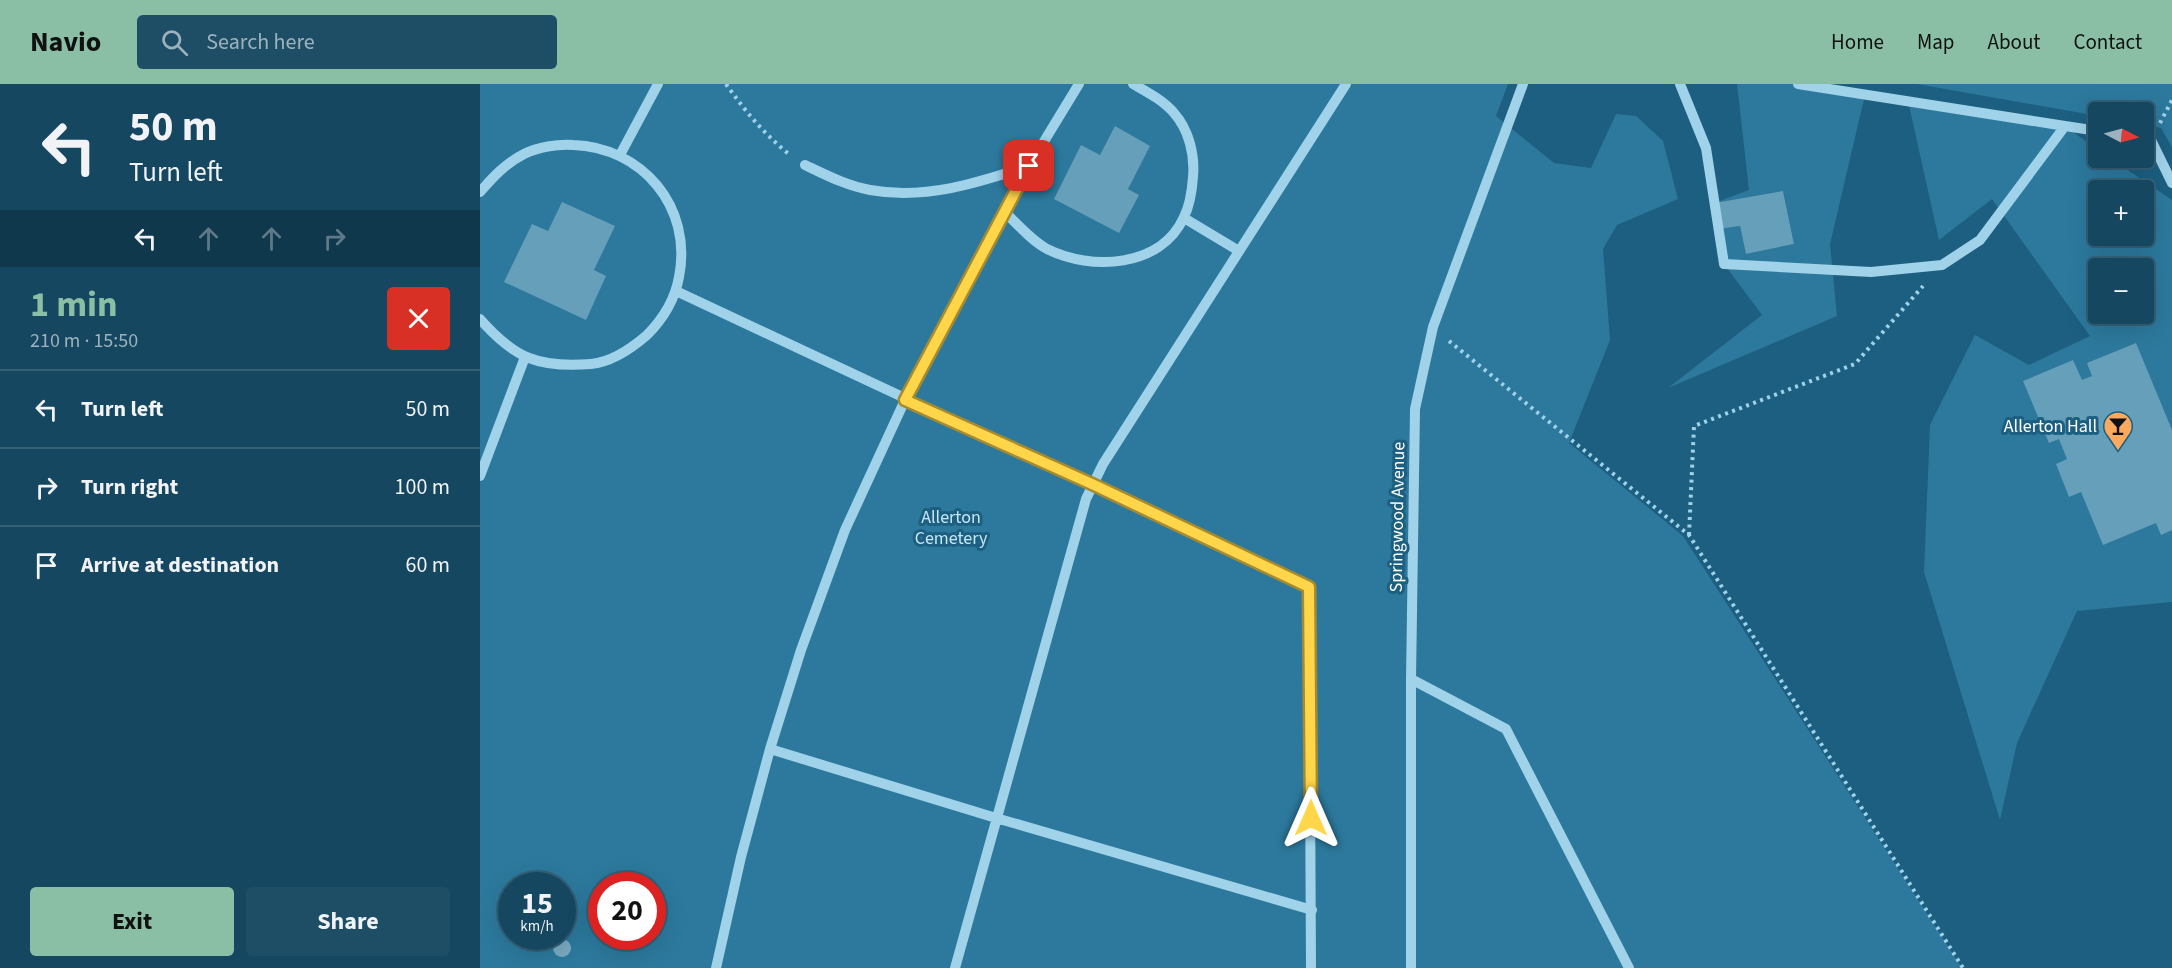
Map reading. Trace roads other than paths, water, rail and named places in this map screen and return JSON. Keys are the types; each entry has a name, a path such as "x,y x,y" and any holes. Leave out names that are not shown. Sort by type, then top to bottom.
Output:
{"street":[{"path":"620,155 658,84"},
{"path":"716,968 741,857 770,749 801,650 845,530 905,400 956,301 1029,166 1079,84"},
{"path":"1005,213 1047,249 1075,258 1098,262 1119,262 1149,253 1169,238 1184,218 1192,194 1194,167 1191,145 1183,125 1174,112 1158,98 1133,84"},
{"path":"955,968 1092,484 1346,84"},
{"name":"Springwood Avenue","path":"1411,968 1415,409 1432,327 1523,84"},
{"path":"1680,84 1706,148 1724,264 1871,272 1942,265 1980,240 2065,126"},
{"path":"1798,84 2088,129"},
{"path":"480,192 497,172 525,153 557,144 591,145 620,155 648,175 668,200 679,229 682,260 676,291 659,324 632,348 598,363 561,366 525,357 502,343 480,319"},
{"path":"2154,151 2172,183"},
{"path":"805,165 842,182 869,190 903,194 937,191 987,180 1029,166"},
{"path":"1184,218 1239,251"},
{"path":"676,291 1309,587 1311,968"},
{"path":"480,476 525,357"},
{"path":"1412,679 1506,729 1629,968"},
{"path":"770,749 1312,910"}],"place":[{"name":"Allerton Hall","path":"2118,452"}],"park label":[{"name":"Allerton Cemetery","path":"951,527"}]}
